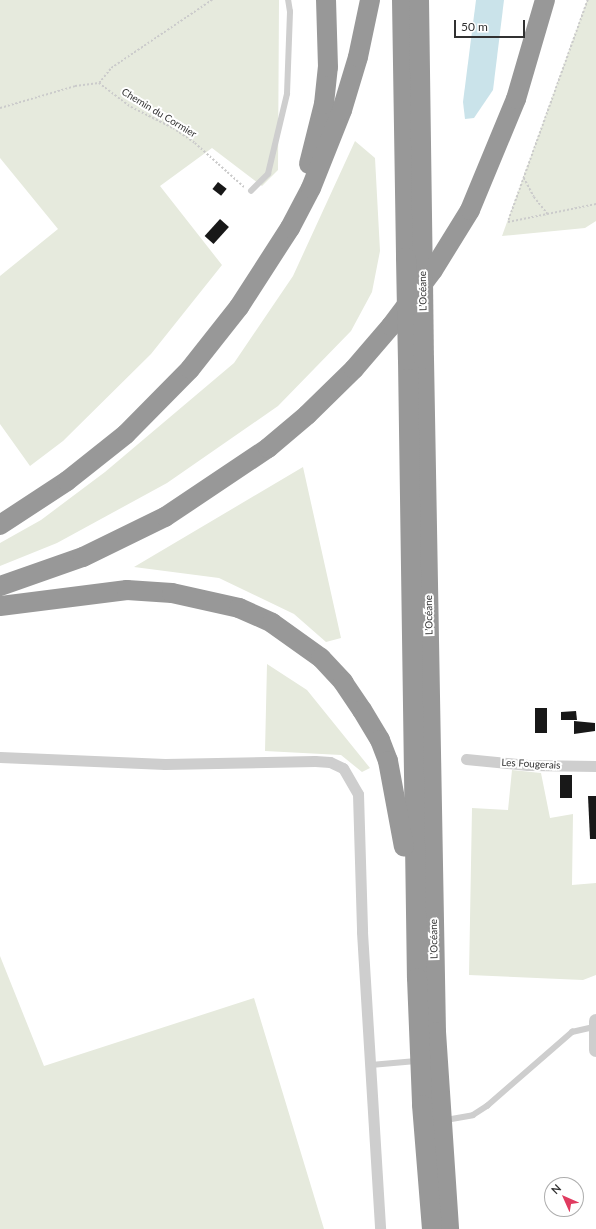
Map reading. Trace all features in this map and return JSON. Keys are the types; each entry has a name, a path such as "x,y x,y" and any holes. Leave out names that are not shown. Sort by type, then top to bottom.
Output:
{"highway":[{"path":"256,282 263,256 301,185 318,131 328,67 326,0"},
{"path":"0,525 67,481 146,415 206,351 256,282 290,228 316,176 342,110 358,57 370,0"},
{"name":"L’Océane","path":"402,0 414,258 435,1017 440,1122 449,1229"},
{"name":"L’Océane","path":"414,258 421,156 419,0"},
{"path":"421,156 429,131 433,0"},
{"path":"0,586 83,557 165,517 268,448 307,415 354,369 391,326 433,270 470,210 516,99 545,0"},
{"name":"L’Océane","path":"416,359 416,911 420,1061 432,1229"},
{"path":"0,606 127,590 172,593 239,608 272,623 295,638 321,658 342,682 380,740 396,793 403,835 407,887 416,911"}],"street":[{"path":"0,756 165,764 315,761 330,762 343,768 358,794 362,932 380,1229"},
{"name":"Les Fougerais","path":"466,759 528,765 596,766"},
{"path":"595,1024 596,1050"}],"lane":[{"path":"251,191 268,174 287,94 290,12 288,0"},
{"path":"440,1122 473,1115 487,1106 572,1032 595,1024"},
{"path":"371,1065 420,1061"}],"path":[{"path":"0,108 75,86 99,83 111,68 212,0"},
{"path":"588,0 508,222 596,204"},
{"name":"Chemin du Cormier","path":"99,83 131,107 173,128 195,143 241,185 251,191"},
{"path":"524,178 534,197 548,214"}],"shaded area":[{"path":"0,0 279,0 278,170 262,186 212,148 160,186 222,265 151,354 63,441 30,466 0,424 0,276 58,229 0,158"},
{"path":"587,0 596,0 596,221 585,228 502,236"},
{"path":"355,141 375,158 380,251 372,292 351,331 278,406 167,483 57,543 0,566 0,543 41,520 105,472 234,363 293,276"},
{"path":"303,467 341,638 326,642 294,614 219,578 134,567"},
{"path":"267,664 307,690 370,768 362,772 341,755 265,751"},
{"path":"512,770 541,773 550,818 573,814 572,885 596,883 596,975 583,980 469,975 472,808 508,810"},
{"path":"0,956 44,1066 254,998 324,1229 0,1229"}],"water":[{"path":"476,0 504,0 493,90 474,118 465,119 463,102"}],"building":[{"path":"218,182 227,189 221,196 212,189"},
{"path":"220,219 229,227 214,244 205,236"},
{"path":"535,708 547,708 547,733 535,733"},
{"path":"576,711 577,720 561,720 561,712"},
{"path":"574,721 595,723 595,731 574,734"},
{"path":"560,775 572,775 572,798 560,798"},
{"path":"588,796 596,796 596,839 590,839"}]}
